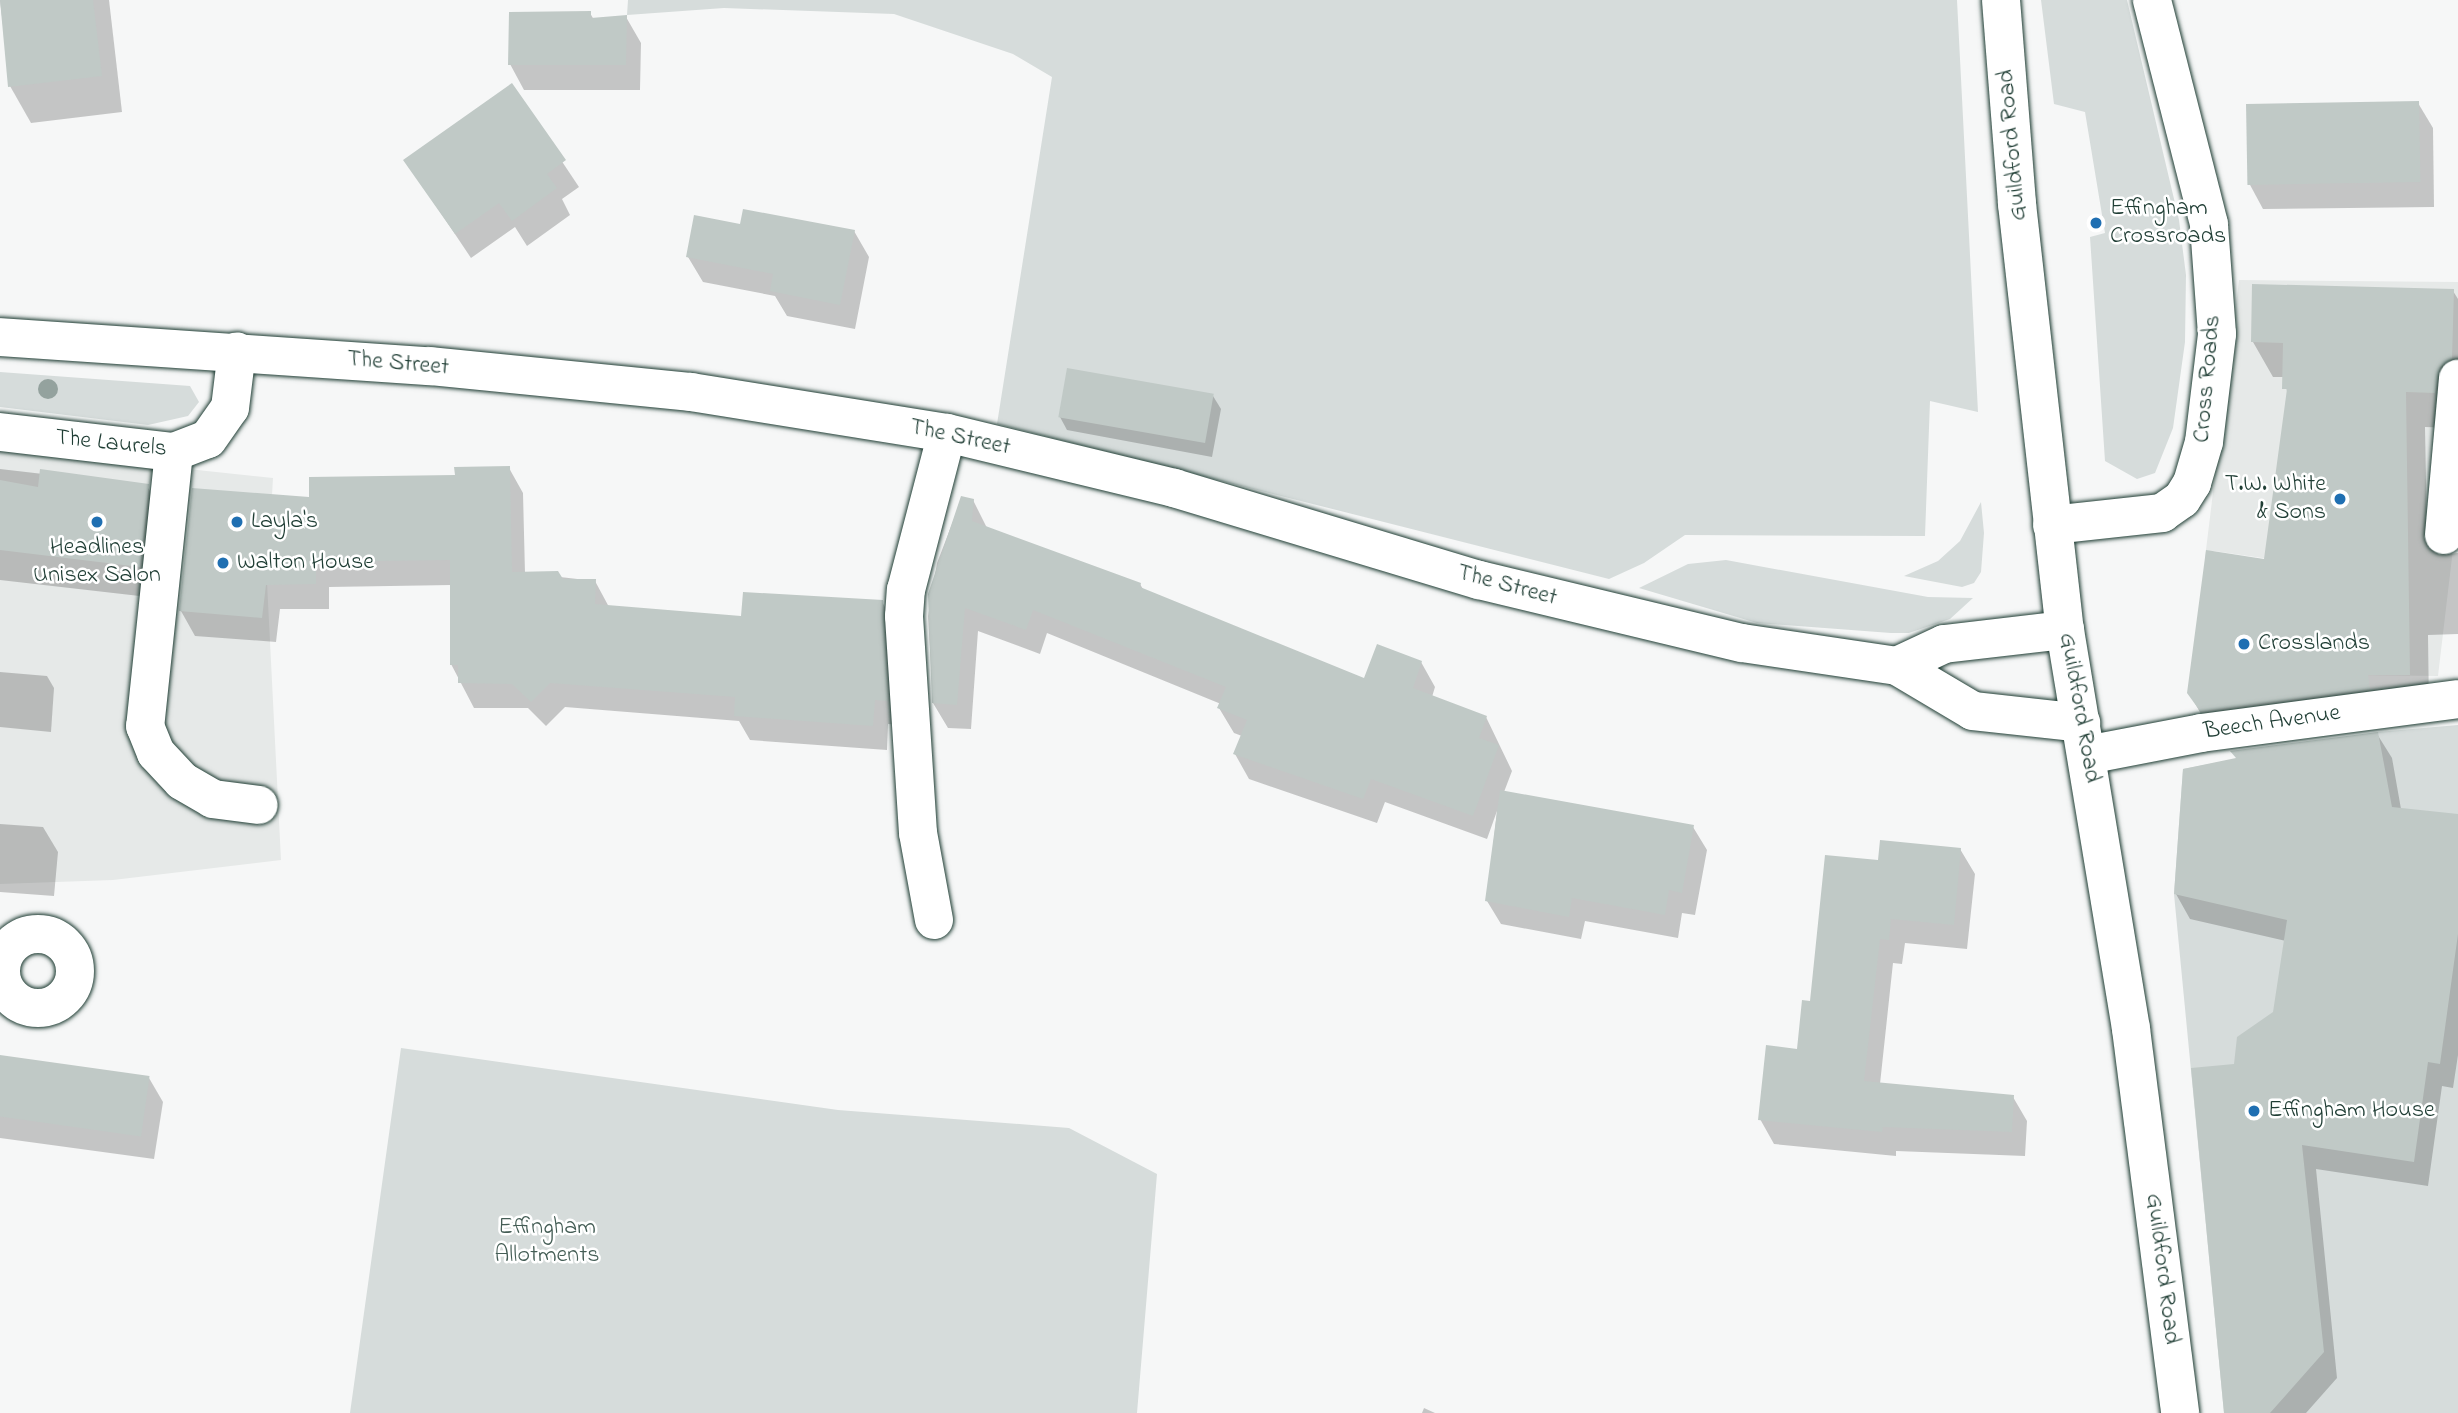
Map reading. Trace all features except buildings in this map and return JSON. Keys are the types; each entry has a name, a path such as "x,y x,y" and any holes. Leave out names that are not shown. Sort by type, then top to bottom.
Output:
{"street":[{"name":"Guildford Road","path":"2001,0 2017,204 2065,630 2131,1028 2180,1413"},
{"name":"Cross Roads","path":"2052,525 2162,513 2182,499 2192,484 2204,442 2217,334 2209,224 2154,0"},
{"name":"The Street","path":"0,337 237,351 691,392 947,433 1174,488 1479,580 1742,643 1897,666 1973,711 2084,739"},
{"name":"The Laurels","path":"0,432 174,452 208,439 230,408 237,351"},
{"path":"2444,535 2458,379"},
{"path":"934,920 918,833 904,616 906,590 947,433"},
{"path":"174,452 145,726 156,753 182,781 213,799 259,805"},
{"path":"1897,666 1944,645 2065,630"},
{"name":"Beech Avenue","path":"2084,739 2201,733 2458,699"}],"shaded area":[{"path":"2239,280 2458,282 2458,507 2438,676 2354,675 2290,562 2214,551 2205,558"},
{"path":"0,449 273,478 267,582 281,860 113,880 0,884"}],"green space":[{"path":"628,0 1957,0 1978,412 1930,401 1925,536 1685,535 1644,563 1609,579 997,424 1052,77 1013,54 894,14 724,8 627,15"},
{"path":"2041,0 2127,0 2179,220 2186,275 2185,342 2173,428 2155,473 2137,479 2105,461 2090,237 2105,233 2085,112 2054,104"},
{"path":"0,372 190,386 199,402 188,416 148,425 0,407"},
{"path":"1981,502 1984,533 1981,572 1974,583 1962,587 1904,576 1938,561 1960,541"},
{"path":"1726,560 1928,597 1973,598 1950,619 1909,633 1891,633 1757,623 1639,588 1688,564"},
{"path":"2458,725 2458,1413 2224,1413 2174,894 2183,769 2378,732"},
{"name":"Effingham Allotments","path":"401,1048 838,1110 1069,1128 1157,1174 1137,1413 350,1413"}],"place":[{"name":"Effingham Crossroads","path":"2096,223"},
{"name":"T.W. White & Sons","path":"2340,499"},
{"name":"Headlines Unisex Salon","path":"97,522"},
{"name":"Layla's","path":"237,522"},
{"name":"Walton House","path":"223,563"},
{"name":"Crosslands","path":"2244,644"},
{"name":"Effingham House","path":"2254,1111"}]}
